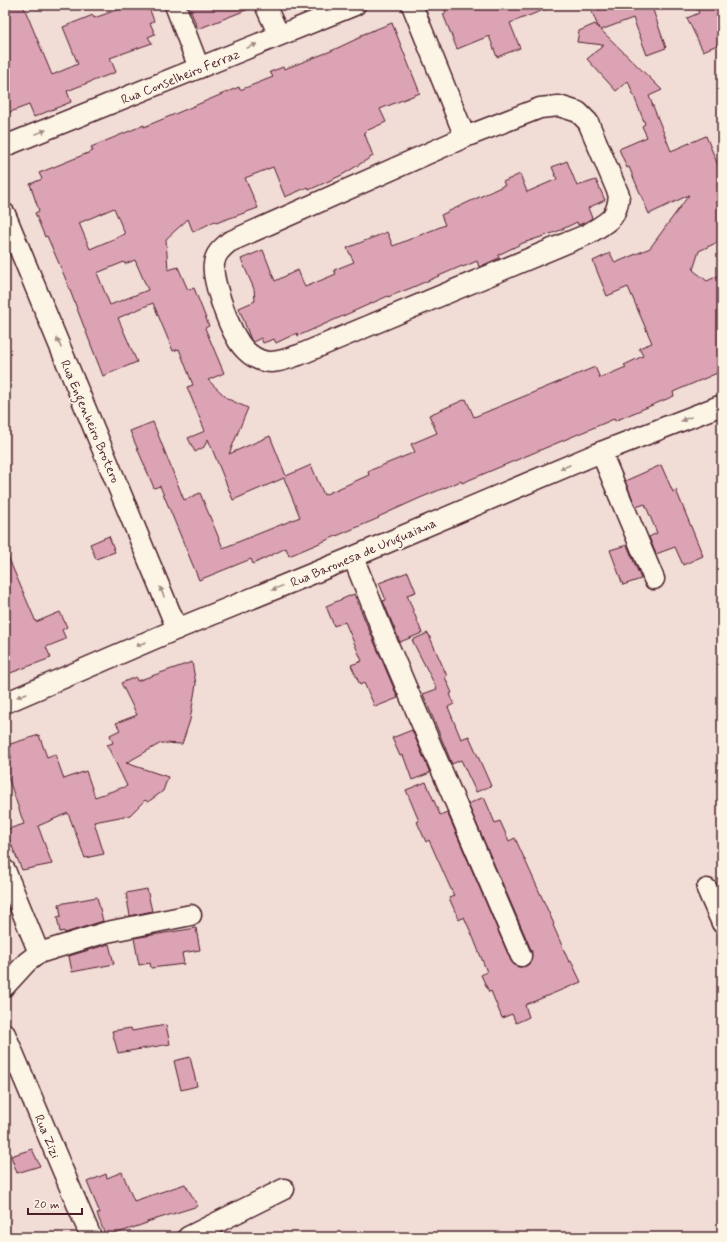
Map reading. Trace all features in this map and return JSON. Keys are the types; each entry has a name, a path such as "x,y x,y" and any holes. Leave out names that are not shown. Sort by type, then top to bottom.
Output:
{"street":[{"path":"175,5 199,68"},
{"path":"265,5 279,36"},
{"name":"Rua Conselheiro Ferraz","path":"5,146 355,5"},
{"path":"412,5 465,137"},
{"path":"559,106 578,112 588,122 619,195 618,207 613,219 588,234 299,355 279,362 261,360 248,354 235,337 216,287 214,265 218,252 229,242 465,137 540,108 559,106"},
{"name":"Rua Engenheiro Brotero","path":"5,214 177,628"},
{"name":"Rua Baronesa de Uruguaiana","path":"5,703 177,628 353,557 601,452 722,405"},
{"path":"601,452 654,579"},
{"path":"353,557 398,669 521,956"},
{"path":"5,870 10,894 39,953"},
{"path":"707,889 722,923"},
{"path":"5,986 27,962 39,953 107,932 192,915"},
{"name":"Rua Zizi","path":"6,1039 91,1237"},
{"path":"188,1237 284,1189"}],"building":[{"path":"5,5 23,5 52,75 78,64 63,27 93,15 94,18 131,5 148,5 154,21 150,23 155,34 148,37 152,43 110,58 116,72 67,91 71,102 34,117 29,105 5,114"},
{"path":"188,5 254,5 254,7 198,29"},
{"path":"443,5 554,6 510,23 520,48 497,57 489,36 457,49 443,14 446,13"},
{"path":"610,5 663,5 653,10 666,48 647,55 633,18 601,30 662,90 649,96 671,151 706,136 722,175 722,240 699,251 693,270 707,281 722,274 722,371 673,392 674,396 615,421 614,419 462,483 461,481 420,498 378,517 379,518 289,556 286,548 253,564 251,559 199,580 160,486 154,488 130,431 153,422 184,500 200,493 223,548 300,517 284,478 233,500 208,439 204,447 195,452 188,438 205,431 187,387 193,385 179,349 173,351 153,303 118,318 137,362 103,376 64,275 35,213 39,211 30,184 42,179 39,173 93,151 91,147 144,125 144,127 239,87 240,90 273,77 270,72 283,67 284,69 331,51 361,37 361,35 392,23 420,93 380,109 386,122 364,132 373,156 342,175 309,190 308,187 285,197 273,167 245,178 258,208 216,223 215,221 193,232 188,219 166,239 168,270 178,267 188,290 194,288 209,326 205,328 224,373 208,380 228,399 248,408 229,454 270,436 286,476 311,465 324,495 369,475 368,472 371,470 415,452 411,444 437,433 429,415 466,399 474,417 595,367 600,378 626,367 624,365 643,356 639,348 652,343 628,287 607,296 593,261 610,253 615,263 650,248 689,195 649,214 629,167 627,168 619,149 647,137 642,126 645,124 628,81 616,91 587,59 604,45 577,42 579,31 595,24 599,29 592,12","holes":["114,208 125,234 90,249 79,223","135,260 148,290 110,305 97,273 124,262 125,264"]},
{"path":"696,5 722,5 722,43 703,51 687,18 699,13"},
{"path":"567,161 577,186 596,180 605,200 588,208 592,218 586,222 578,225 577,222 556,232 523,243 498,255 499,258 479,267 477,261 463,267 462,266 411,288 388,296 298,336 297,333 276,343 274,339 263,343 261,338 253,342 251,340 239,308 255,301 254,289 241,259 263,250 275,281 298,270 305,287 336,274 334,270 354,262 347,248 387,232 393,246 445,225 441,215 505,185 503,182 520,174 527,192 557,179 552,167"},
{"path":"661,465 673,492 676,490 703,556 683,565 675,547 656,554 649,537 657,533 645,504 636,507 625,481"},
{"path":"109,536 115,552 96,559 90,544"},
{"path":"627,545 641,579 623,585 610,550"},
{"path":"5,550 36,622 60,612 67,627 62,630 66,639 46,647 51,658 5,675"},
{"path":"408,572 416,592 407,595 422,633 400,642 383,601 386,600 379,583"},
{"path":"354,594 398,698 375,707 364,683 360,685 351,665 362,661 345,622 334,626 326,606"},
{"path":"428,633 447,676 445,677 452,693 450,694 454,704 448,707 461,739 469,736 491,786 476,792 461,760 452,764 423,694 437,689 412,640"},
{"path":"192,662 196,684 190,720 182,744 161,743 126,763 168,777 163,791 148,802 145,800 130,815 94,822 104,854 85,858 68,813 38,826 52,864 22,870 5,830 24,824 5,768 5,761 12,759 7,745 39,735 47,757 55,754 64,779 86,771 95,797 127,786 107,745 113,743 110,735 120,730 116,723 137,715 121,683 136,677 137,681"},
{"path":"412,730 430,773 412,780 403,755 400,756 392,738"},
{"path":"426,782 440,815 447,812 511,961 519,967 526,966 530,963 532,952 468,804 484,797 495,823 500,821 509,841 515,838 554,924 553,925 569,962 571,961 581,982 525,1005 529,1017 516,1023 512,1014 502,1018 491,991 489,992 481,975 487,972 473,937 464,917 459,920 449,898 454,896 429,840 426,842 417,822 419,821 406,790"},
{"path":"147,889 152,911 130,916 126,893"},
{"path":"97,897 103,921 65,933 64,931 60,932 57,917 61,916 59,904"},
{"path":"196,928 200,950 182,953 184,964 151,968 150,963 139,965 134,938"},
{"path":"109,944 114,964 72,972 69,956"},
{"path":"166,1025 170,1044 118,1053 112,1031 131,1028 132,1031"},
{"path":"190,1057 197,1086 181,1090 174,1061"},
{"path":"32,1149 40,1166 17,1173 11,1156"},
{"path":"122,1172 134,1201 185,1184 198,1206 106,1237 97,1214 100,1213 87,1182 106,1174 107,1178"}]}
